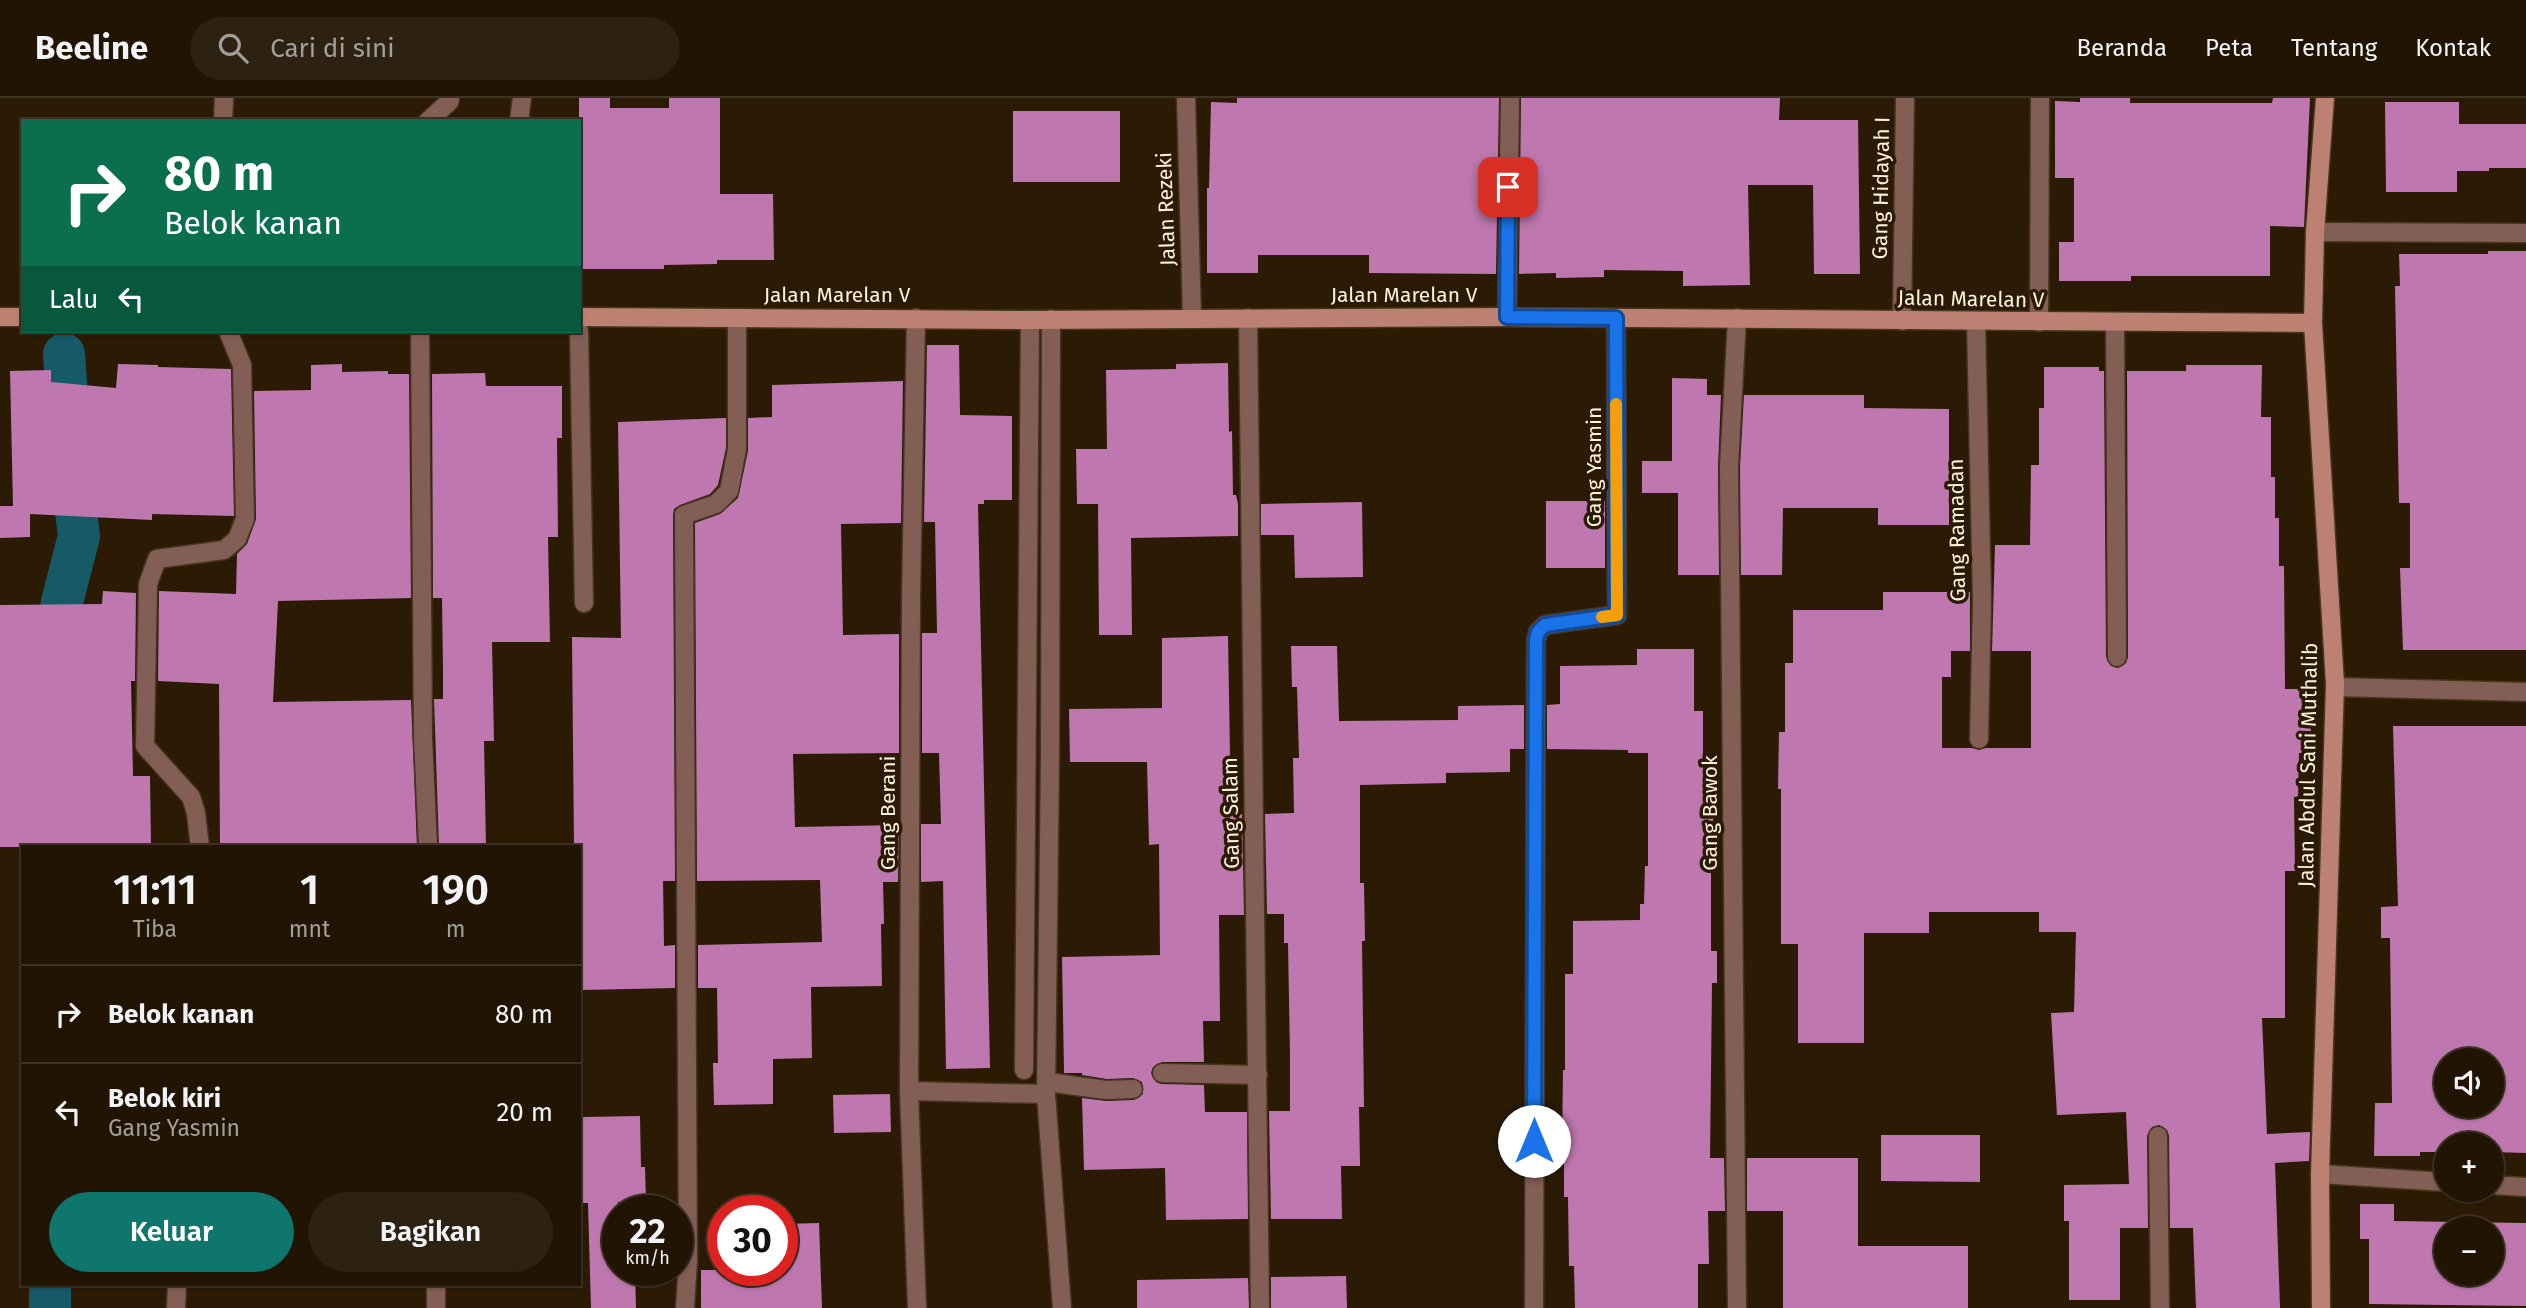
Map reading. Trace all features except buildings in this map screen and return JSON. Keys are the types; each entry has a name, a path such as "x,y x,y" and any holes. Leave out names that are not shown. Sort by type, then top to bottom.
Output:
{"street":[{"path":"223,119 224,98"},
{"path":"430,119 450,98"},
{"path":"519,119 522,98"},
{"name":"Jalan Rezeki","path":"1186,98 1192,318"},
{"path":"1507,317 1510,98"},
{"name":"Gang Hidayah I","path":"1902,321 1905,98"},
{"path":"2039,322 2040,98"},
{"name":"Jalan Abdul Sani Muthalib","path":"2321,1308 2320,1174 2335,684 2313,323 2315,232 2325,98"},
{"path":"2315,232 2526,233"},
{"path":"0,317 21,317"},
{"name":"Jalan Marelan V","path":"581,317 1030,320 1507,317 2313,323"},
{"path":"685,1308 688,1260 684,515 716,504 729,491 737,449 737,317"},
{"name":"Gang Berani","path":"916,318 911,598 909,1091 917,1308"},
{"name":"Gang Salam","path":"1248,318 1249,579 1260,1308"},
{"name":"Gang Yasmin","path":"1534,1308 1536,640 1538,632 1545,625 1617,615 1616,318"},
{"name":"Gang Bawok","path":"1737,318 1729,467 1737,1308"},
{"path":"1051,319 1046,1088 1062,1308"},
{"path":"1024,1070 1030,320"},
{"name":"Gang Ramadan","path":"1976,321 1982,600 1979,739"},
{"path":"2115,323 2117,657"},
{"path":"200,845 191,797 145,746 148,584 157,559 224,550 237,539 245,519 242,365 229,333"},
{"path":"420,333 423,738 428,845"},
{"path":"579,333 584,603"},
{"path":"2335,684 2336,687 2526,692"},
{"path":"1162,1073 1258,1075"},
{"path":"909,1091 1133,1089"},
{"path":"2158,1136 2160,1308"},
{"path":"2320,1174 2434,1181"},
{"path":"2504,1186 2526,1187"},
{"path":"176,1308 177,1286"},
{"path":"436,1286 436,1308"}],"waterway":[{"path":"53,661 62,602 79,536 64,354"},
{"path":"50,1286 50,1308"}],"slow traffic":[{"path":"1602,617 1617,615 1616,404"}],"route":[{"path":"1508,187 1507,317 1616,318 1617,615 1545,625 1538,632 1536,640 1534,1141"}]}
